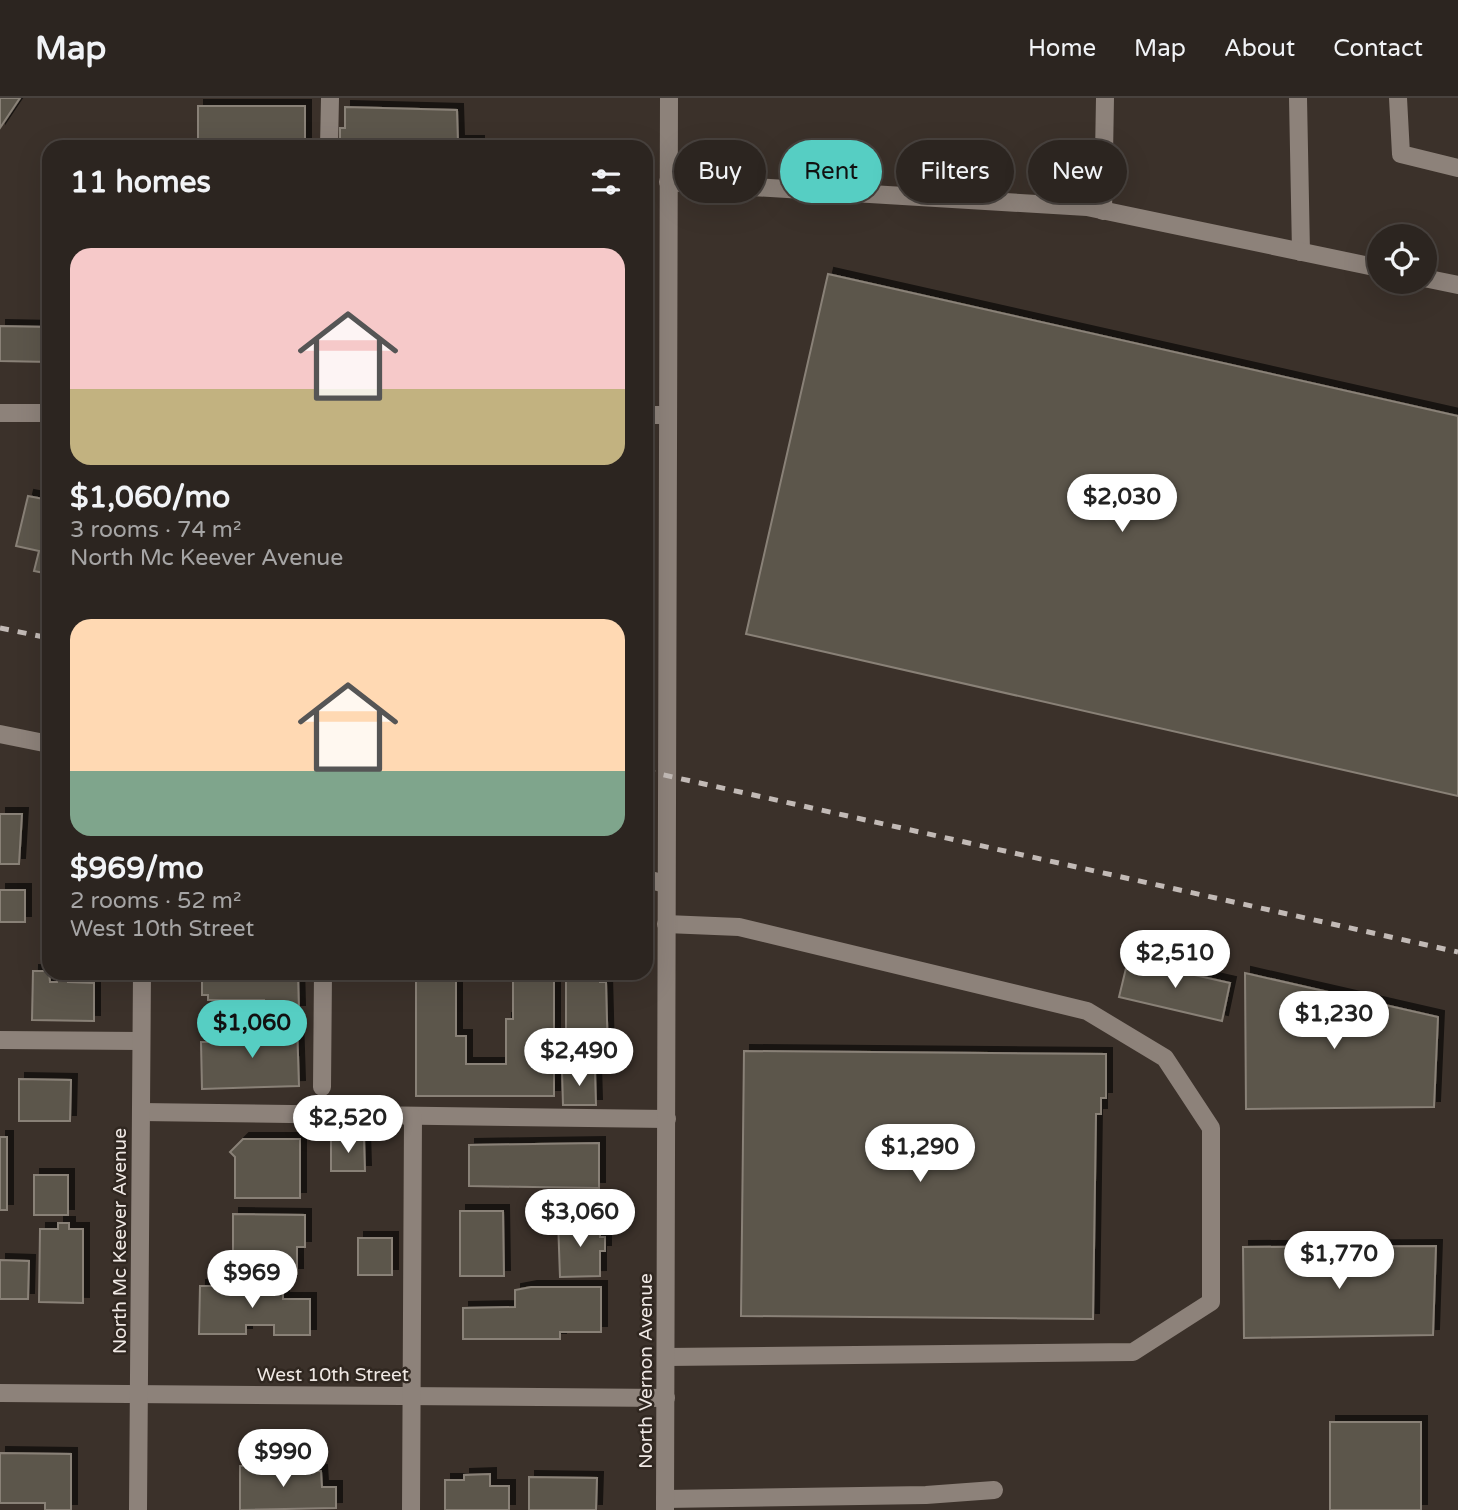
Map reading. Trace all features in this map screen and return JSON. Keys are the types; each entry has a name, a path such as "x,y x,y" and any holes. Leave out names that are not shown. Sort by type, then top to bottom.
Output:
{"street":[{"path":"329,140 330,98"},
{"name":"North Vernon Avenue","path":"665,1505 669,98"},
{"path":"1103,211 1105,98"},
{"path":"1298,98 1301,252"},
{"path":"1398,98 1401,154 1458,167"},
{"path":"668,182 1087,207 1367,266"},
{"path":"1437,281 1458,285"},
{"path":"0,413 42,413"},
{"path":"653,415 667,415"},
{"path":"0,734 42,743"},
{"path":"653,881 666,884"},
{"path":"666,925 739,927 1087,1011 1165,1058 1210,1128 1211,1275 1211,1301 1133,1352 666,1357"},
{"name":"North Mc Keever Avenue","path":"138,1510 142,980"},
{"path":"322,1087 323,980"},
{"path":"0,1040 141,1041"},
{"path":"141,1112 667,1119"},
{"path":"411,1510 413,1117"},
{"name":"West 10th Street","path":"0,1393 666,1398"},
{"path":"665,1505 926,1502 994,1489"}],"building":[{"path":"0,98 20,98 0,128"},
{"path":"198,106 305,106 305,140 198,140"},
{"path":"345,107 457,110 458,140 340,140 340,128 345,128"},
{"path":"828,274 1458,416 1458,796 746,634"},
{"path":"0,326 42,327 42,362 0,361"},
{"path":"28,496 42,499 42,573 34,571 39,551 16,546"},
{"path":"0,814 22,814 19,864 0,864"},
{"path":"0,890 25,890 25,922 0,922"},
{"path":"1128,960 1230,983 1222,1021 1119,997"},
{"path":"33,971 42,971 42,980 50,982 68,980 94,983 94,1021 32,1020"},
{"path":"1245,973 1438,1017 1434,1107 1246,1109"},
{"path":"202,980 298,980 299,1011 264,1011 264,1000 208,1000 208,995 202,995"},
{"path":"416,980 456,980 456,1036 466,1036 466,1064 506,1064 506,1019 513,1019 513,980 554,980 554,1096 416,1096"},
{"path":"566,980 606,982 608,1059 566,1060"},
{"path":"297,1024 299,1086 202,1089 201,1042 207,1042 207,1037 263,1036 264,1041 267,1041 266,1025"},
{"path":"744,1051 1106,1054 1106,1098 1101,1098 1101,1114 1096,1114 1093,1319 741,1316"},
{"path":"562,1071 595,1071 596,1105 563,1105"},
{"path":"19,1079 71,1080 70,1121 19,1121"},
{"path":"0,1137 7,1137 7,1210 0,1210"},
{"path":"331,1138 364,1138 365,1171 331,1171"},
{"path":"243,1139 300,1139 300,1198 235,1198 235,1157 230,1152"},
{"path":"599,1143 599,1188 469,1186 469,1145"},
{"path":"34,1175 68,1175 68,1215 34,1215"},
{"path":"460,1211 503,1211 504,1276 460,1276"},
{"path":"233,1214 305,1215 305,1247 297,1247 297,1274 233,1274"},
{"path":"558,1220 583,1220 583,1226 600,1226 600,1237 605,1237 605,1251 600,1251 600,1276 560,1277"},
{"path":"58,1223 69,1223 69,1229 83,1229 83,1303 39,1302 40,1229 58,1229"},
{"path":"358,1238 392,1238 392,1275 358,1275"},
{"path":"1436,1246 1433,1335 1244,1338 1243,1247"},
{"path":"0,1260 29,1261 28,1299 0,1299"},
{"path":"247,1283 283,1287 283,1299 310,1299 310,1335 274,1335 274,1325 246,1325 246,1334 199,1334 200,1286 243,1286"},
{"path":"531,1287 601,1287 601,1332 560,1332 560,1339 463,1339 463,1308 515,1307 515,1290"},
{"path":"1330,1422 1421,1422 1421,1510 1330,1510"},
{"path":"0,1453 71,1454 71,1510 45,1510 45,1503 0,1503"},
{"path":"289,1465 289,1471 321,1471 322,1487 336,1487 336,1508 240,1510 240,1466"},
{"path":"490,1474 490,1486 509,1486 509,1510 445,1510 445,1480 464,1480 464,1475"},
{"path":"529,1477 597,1478 596,1510 529,1510"}],"railway":[{"path":"0,628 42,637"},
{"path":"653,773 1458,952"}]}
